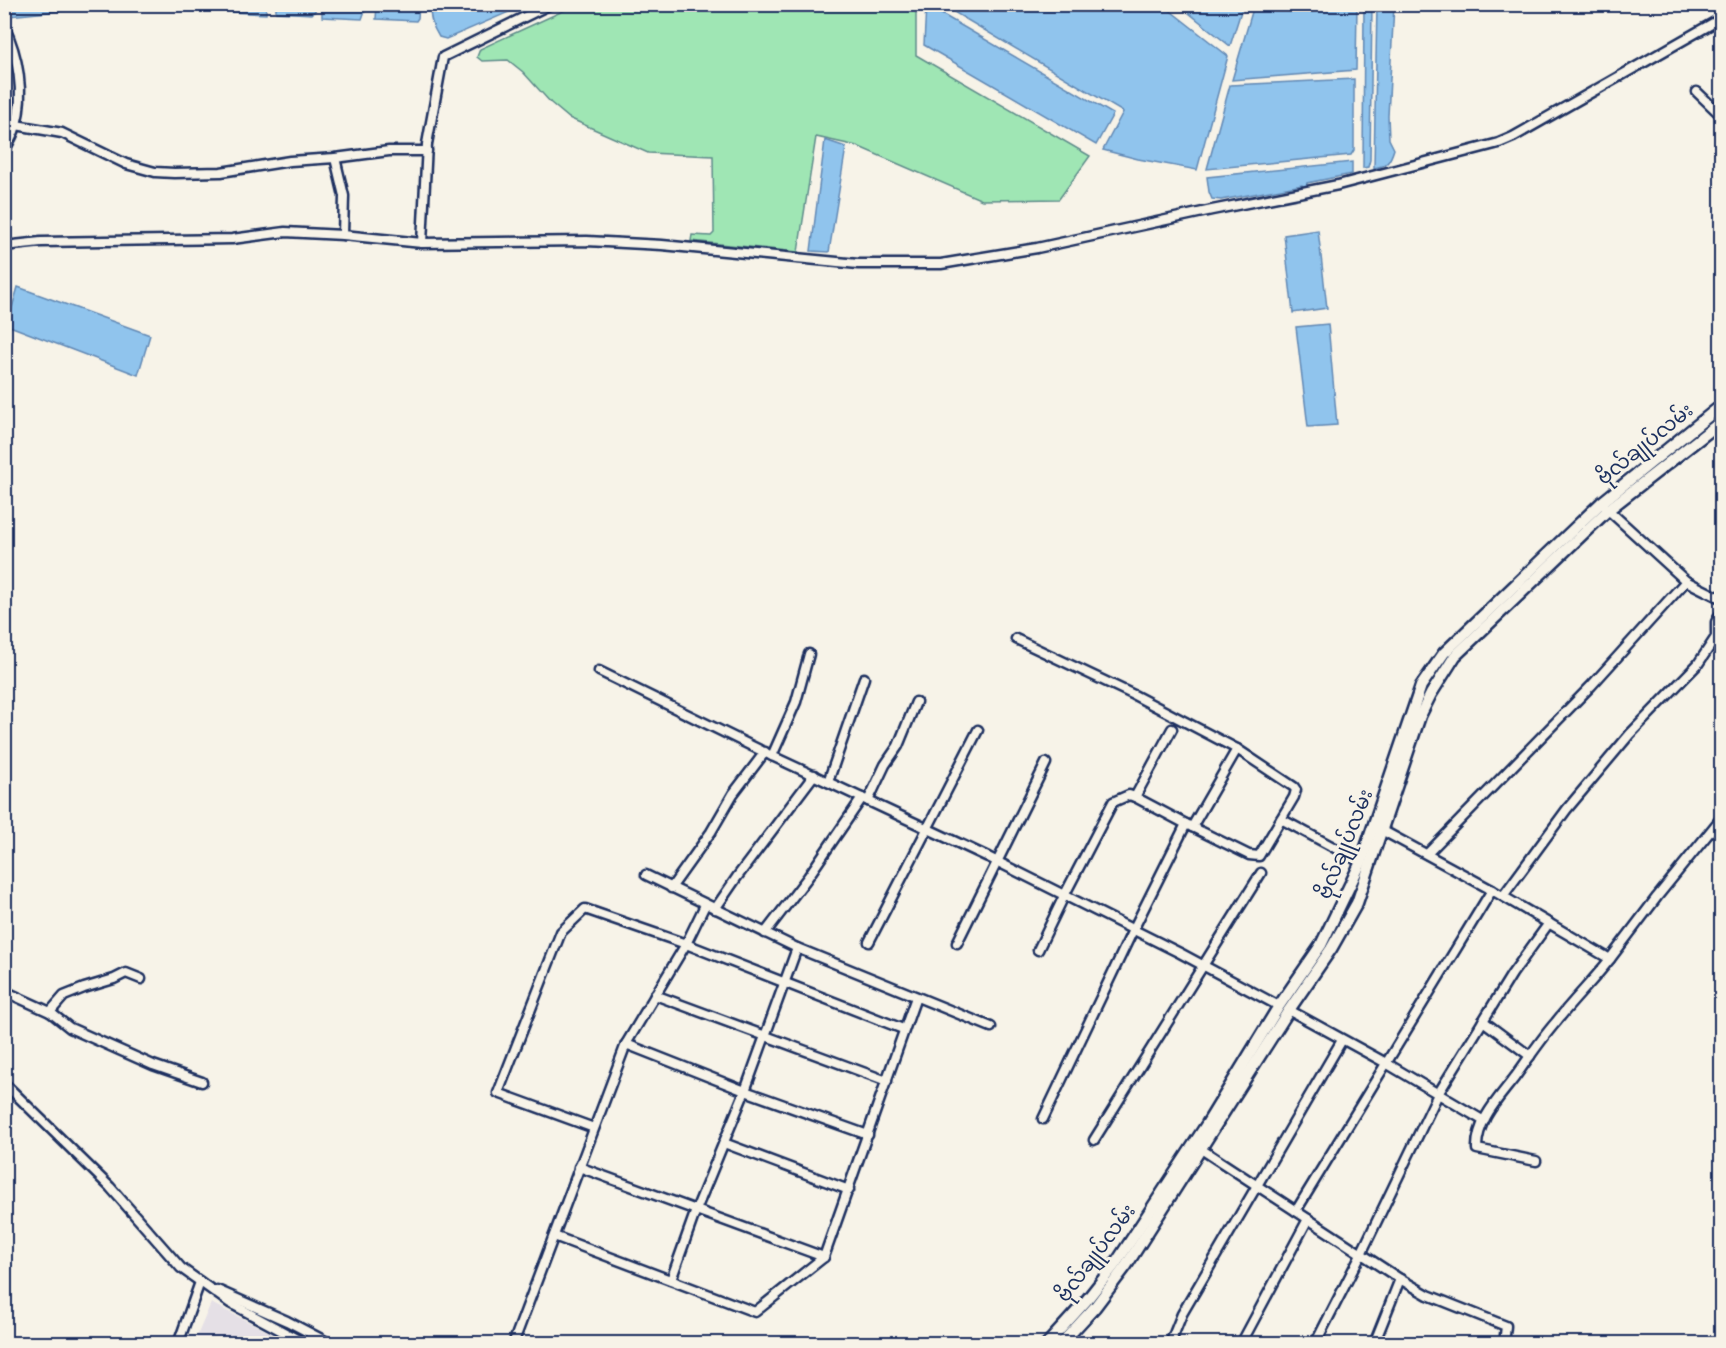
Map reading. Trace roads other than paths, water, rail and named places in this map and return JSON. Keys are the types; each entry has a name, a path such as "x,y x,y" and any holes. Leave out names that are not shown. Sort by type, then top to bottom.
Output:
{"main road":[{"name":"ဗိုလ်ချုပ်လမ်း","path":"1061,1344 1126,1266 1201,1149 1321,945 1378,827 1420,716 1443,672 1455,656 1604,506 1722,405"},
{"name":"ဗိုလ်ချုပ်လမ်း","path":"1604,506 1722,421"},
{"name":"ဗိုလ်ချုပ်လမ်း","path":"1047,1344 1086,1301 1116,1263 1284,1008 1331,949 1357,903 1378,827"}],"street":[{"path":"422,243 427,151 444,57 551,4"},
{"path":"4,246 41,242 232,239 285,232 422,243 587,241 662,245 858,264 941,264 1037,248 1338,185 1499,143 1722,18"},
{"path":"4,26 12,44 18,74 19,110 16,124 4,151"},
{"path":"1697,92 1722,116"},
{"path":"16,124 62,132 126,164 174,174 221,172 290,161 389,151 427,151"},
{"path":"335,158 344,196 343,235"},
{"path":"1604,506 1686,581 1722,599"},
{"path":"1427,854 1590,686 1686,581"},
{"path":"1503,896 1574,801 1630,734 1698,664 1716,637 1716,622 1722,611"},
{"path":"1016,639 1134,695 1238,749 1296,790 1259,856 1249,855 1135,797 1129,795 1113,802 1038,950"},
{"path":"671,888 711,832 734,794 769,754 796,702 809,654"},
{"path":"599,671 1133,930 1386,1063 1484,1120"},
{"path":"828,782 864,678"},
{"path":"765,933 865,800 898,746 916,702"},
{"path":"1135,797 1172,729"},
{"path":"869,942 978,730"},
{"path":"1043,1119 1133,930 1189,825 1238,749"},
{"path":"957,943 1047,763"},
{"path":"716,909 737,877 814,775"},
{"path":"1536,1161 1477,1149 1484,1120 1556,1021 1596,978 1656,897 1722,817"},
{"path":"1281,819 1361,862"},
{"path":"1378,827 1610,958"},
{"path":"1094,1140 1261,873"},
{"path":"646,875 797,948 991,1027"},
{"path":"1296,1211 1492,890"},
{"path":"513,1344 626,1044 686,944 705,905"},
{"path":"594,1128 498,1093 561,932 585,909 686,944 903,1029"},
{"path":"1315,1344 1438,1094 1512,974 1549,923"},
{"path":"671,1280 696,1210 745,1091 797,948"},
{"path":"50,1012 64,996 84,988 126,973 141,979"},
{"path":"4,991 50,1012 70,1028 153,1065 202,1082"},
{"path":"655,995 886,1081"},
{"path":"554,1236 755,1312 824,1257 916,997"},
{"path":"1483,1022 1530,1056"},
{"path":"1170,1344 1182,1314 1342,1040"},
{"path":"626,1044 745,1091 868,1135"},
{"path":"4,1083 110,1187 181,1268 230,1303 306,1344"},
{"path":"724,1143 849,1190"},
{"path":"1201,1149 1400,1279 1428,1295 1506,1326 1504,1344"},
{"path":"579,1167 824,1257"},
{"path":"1241,1344 1308,1219"},
{"path":"1374,1344 1400,1279"},
{"path":"200,1282 287,1321 331,1344"},
{"path":"178,1344 200,1282"},
{"path":"282,1331 287,1321"}],"water":[{"path":"73,4 68,10 9,16 8,5"},
{"path":"179,4 218,5 214,10"},
{"path":"367,4 362,19 322,17 322,5"},
{"path":"430,4 525,5 446,39 439,37 435,29"},
{"path":"228,5 266,5 266,14 232,12"},
{"path":"276,5 316,5 312,14 276,12"},
{"path":"377,5 419,5 418,18 416,21 376,19"},
{"path":"926,5 1113,114 1096,145 924,45"},
{"path":"942,5 1163,5 1228,56 1197,170 1103,150 1123,112"},
{"path":"1179,5 1243,5 1230,46"},
{"path":"1254,5 1357,5 1356,70 1232,80"},
{"path":"1364,5 1372,5 1370,160 1368,167 1363,168"},
{"path":"1377,5 1394,5 1388,116 1389,139 1394,149 1387,163 1374,168"},
{"path":"1354,79 1354,150 1351,155 1207,169 1230,85"},
{"path":"825,140 846,147 829,252 811,251"},
{"path":"1352,162 1352,174 1307,183 1306,188 1302,185 1221,200 1212,199 1209,192 1207,177"},
{"path":"1318,230 1327,308 1293,313 1284,235"},
{"path":"18,287 150,335 138,375 7,325"},
{"path":"1328,324 1337,425 1308,427 1296,327"}]}
